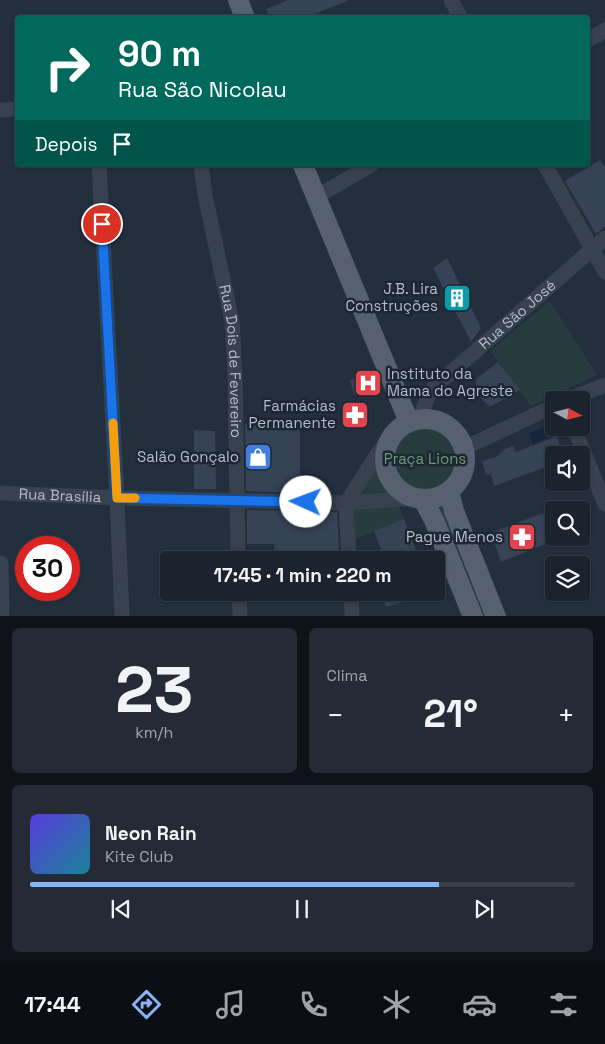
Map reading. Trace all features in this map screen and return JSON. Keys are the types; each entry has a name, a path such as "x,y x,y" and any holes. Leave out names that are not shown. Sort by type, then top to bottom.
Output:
{"main road":[{"path":"238,0 244,15"},
{"path":"304,167 398,397 414,420"},
{"path":"414,420 442,422 451,428 464,448 465,464 460,479 449,491 432,498 420,499 404,493 392,482 386,467 386,451 392,436 400,427 414,420"},
{"path":"449,491 454,511 496,616"},
{"path":"420,499 434,520 473,616"}],"street":[{"path":"451,0 459,15"},
{"path":"590,39 605,30"},
{"path":"0,110 15,109"},
{"path":"99,167 122,616"},
{"name":"Rua Dois de Fevereiro","path":"201,167 205,195 232,321 235,374 238,551"},
{"path":"316,197 368,167"},
{"path":"545,167 605,272"},
{"name":"Rua São José","path":"414,420 431,390 605,238"},
{"path":"590,391 605,385"},
{"path":"398,397 408,404 414,405 421,401 431,390"},
{"path":"464,448 545,410"},
{"path":"349,551 346,503 378,453 392,436"},
{"path":"577,436 605,504"},
{"name":"Rua Brasília","path":"0,492 117,498 346,503 420,499"},
{"path":"1,563 2,616"},
{"path":"239,601 240,616"},
{"path":"351,601 352,616"}],"green space":[{"path":"550,301 597,375 563,391 545,391 545,399 531,406 490,351"},
{"name":"Praça Lions","path":"419,419 436,420 445,423 453,431 462,446 465,460 464,466 459,478 449,491 496,616 472,616 423,499 396,500 404,519 348,542 346,503 392,436 404,425"}],"water":[{"path":"545,427 545,436 552,436 533,444 529,433"}],"building":[{"path":"288,0 347,0 312,15 269,15 266,9"},
{"path":"600,160 605,167 605,226 596,234 565,181"},
{"name":"J.B. Lira Construções","path":"447,258 481,328 471,342 433,268"},
{"path":"498,362 520,390 490,407 476,393 476,379"},
{"name":"Instituto da Mama do Agreste","path":"375,372 382,387 354,395 350,380"},
{"path":"245,424 300,424 300,493 246,491"},
{"path":"194,430 215,431 216,489 194,489"},
{"path":"557,436 560,446 545,446 545,467 494,486 491,474 486,475 482,461 496,457 505,449 513,446 516,452"},
{"path":"247,510 337,512 339,551 274,551 274,544 247,544"},
{"name":"Pague Menos","path":"543,513 545,519 545,544 501,562 491,533"},
{"path":"404,519 416,551 382,551 374,531"},
{"path":"384,601 407,601 386,607"}],"slow traffic":[{"path":"113,423 117,498 135,498"}],"place":[{"name":"J.B. Lira Construções","path":"457,298"},
{"name":"Instituto da Mama do Agreste","path":"368,383"},
{"name":"Farmácias Permanente","path":"355,415"},
{"name":"Salão Gonçalo","path":"258,457"},
{"name":"Pague Menos","path":"522,537"}],"route":[{"path":"102,224 117,498 306,502"}]}
